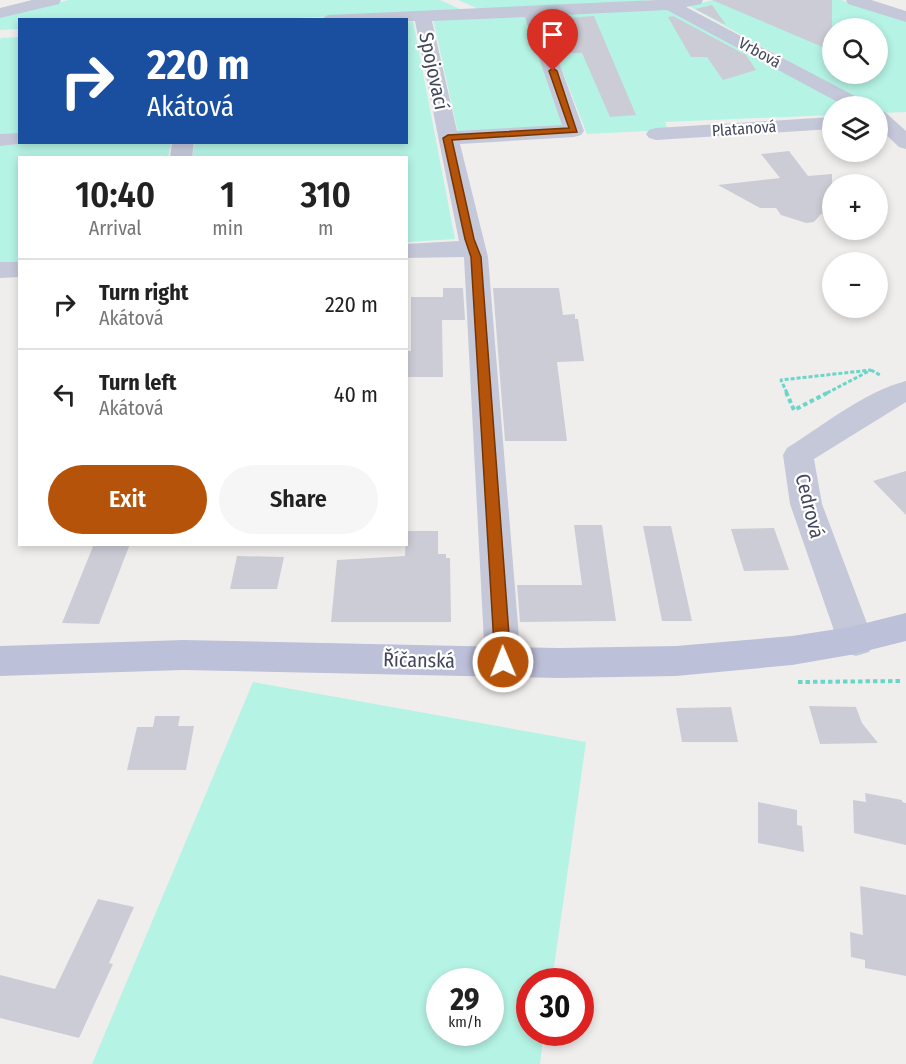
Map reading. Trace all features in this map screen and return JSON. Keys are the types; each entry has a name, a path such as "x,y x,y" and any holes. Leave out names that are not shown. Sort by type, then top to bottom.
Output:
{"main road":[{"name":"Říčanská","path":"0,661 147,655 503,662 649,662 770,654 856,642 906,627"}],"street":[{"path":"0,13 53,0"},
{"path":"366,18 532,11 695,0"},
{"path":"854,0 906,17"},
{"name":"Vrbová","path":"667,3 840,96"},
{"path":"448,138 574,130 532,11"},
{"name":"Spojovací","path":"422,15 477,268 503,662"},
{"path":"888,118 906,118"},
{"name":"Platanová","path":"656,134 822,124"},
{"path":"888,126 906,143"},
{"path":"0,140 18,139"},
{"path":"408,251 472,248"},
{"path":"0,270 18,269"},
{"name":"Cedrová","path":"856,642 806,504 798,455 869,410 896,384"}],"path":[{"path":"871,370 794,410 781,380 871,370 896,384"}],"green space":[{"path":"69,0 440,0 460,9 458,11 296,18 18,18 18,29 0,30 0,17"},
{"path":"458,0 646,0 649,1 481,10"},
{"path":"713,0 841,0 906,22 906,112 888,113 888,96 852,96 830,84 888,84 888,18 822,18 822,79 689,6"},
{"path":"673,9 829,96 822,96 822,115 665,122 668,130 587,134 540,14"},
{"path":"528,15 563,128 458,133 433,19"},
{"path":"408,21 413,21 455,239 408,242 408,156 192,156 195,144 408,144"},
{"path":"18,37 18,134 0,135 1,38"},
{"path":"171,144 168,156 18,156 18,262 0,263 0,145"},
{"path":"253,682 586,742 554,968 516,968 516,1046 542,1046 540,1064 92,1064"}],"building":[{"path":"712,0 832,0 832,18 822,18 822,47"},
{"path":"712,5 726,25 695,9"},
{"path":"594,16 636,115 610,117 582,53 567,53 555,19"},
{"path":"673,16 746,55 756,70 723,80 707,57 691,57 668,17"},
{"path":"789,151 808,176 822,175 822,214 814,222 806,223 781,215 776,208 760,208 718,185 780,178 761,154"},
{"path":"443,288 463,288 465,320 442,320 443,377 408,377 408,351 411,351 411,297 443,297"},
{"path":"493,288 559,288 563,315 575,314 575,319 578,319 584,361 557,362 567,441 505,441"},
{"path":"906,471 906,515 873,481"},
{"path":"574,525 602,525 616,621 520,622 517,585 582,585"},
{"path":"643,526 671,526 692,621 662,621"},
{"path":"774,528 789,570 744,571 731,529"},
{"path":"408,531 438,531 438,554 446,554 446,558 450,558 451,622 331,622 337,560 405,556"},
{"path":"93,546 129,546 99,624 62,623"},
{"path":"237,556 284,557 277,589 230,589"},
{"path":"809,706 856,707 862,723 878,743 820,744"},
{"path":"731,707 738,742 682,742 676,708"},
{"path":"155,716 180,716 178,726 194,726 186,770 127,770 137,727 153,727"},
{"path":"865,793 902,800 906,803 906,845 854,833 853,800 866,802"},
{"path":"758,802 797,810 797,825 802,826 804,852 758,843"},
{"path":"860,886 906,895 906,976 865,968 865,960 851,957 850,932 863,935"},
{"path":"98,899 134,907 109,963 113,964 79,1038 0,1018 0,975 55,989"}],"route":[{"path":"503,662 476,257 448,138 574,130 553,71"}]}
